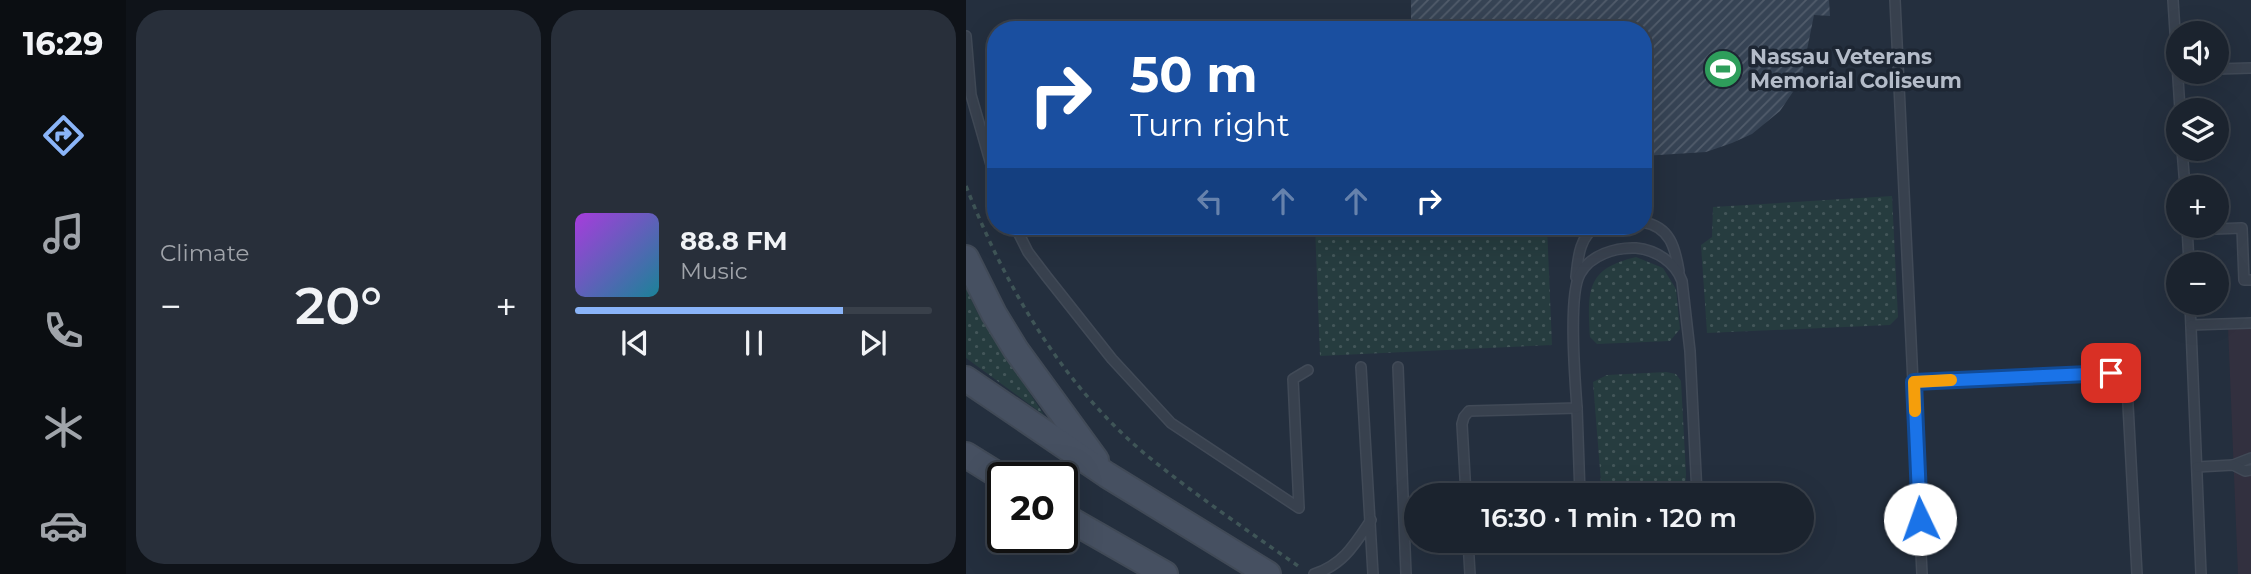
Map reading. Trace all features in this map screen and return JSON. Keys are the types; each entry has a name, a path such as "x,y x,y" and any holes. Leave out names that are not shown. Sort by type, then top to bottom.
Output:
{"main road":[{"path":"966,258 994,314 1016,350 1107,475"},
{"path":"966,379 1107,475 1268,574"},
{"path":"966,455 987,468"},
{"path":"1078,524 1165,574"}],"lane":[{"path":"1895,0 1922,574"},
{"path":"2173,0 2174,21"},
{"path":"966,36 971,95 987,150"},
{"path":"2229,69 2251,68"},
{"path":"1652,226 1661,229 1672,242 1685,292 1697,483"},
{"path":"2229,228 2242,228 2245,280 2251,280"},
{"path":"1020,235 1028,252 1112,359 1171,423 1299,508 1293,379 1308,370"},
{"path":"1580,483 1574,357 1576,285 1582,243 1587,235"},
{"path":"1576,285 1585,265 1593,259 1605,253 1631,248 1646,249 1664,257 1679,272"},
{"path":"2191,315 2201,574"},
{"path":"2191,325 2251,323"},
{"path":"1360,367 1373,574"},
{"path":"1398,367 1406,574"},
{"path":"1914,382 2111,373 2127,386 2137,574"},
{"path":"1465,483 1462,424 1469,411 1577,408"},
{"path":"2233,466 2251,458"},
{"path":"2196,467 2233,466 2251,470"},
{"path":"1314,574 1327,570 1348,554 1371,520"},
{"path":"1469,553 1470,574"}],"path":[{"path":"966,186 985,236 1014,290 1049,349 1094,405 1148,457 1296,564"}],"shaded area":[{"path":"2228,327 2251,327 2251,574 2238,574"}],"green space":[{"path":"1892,196 1898,317 1890,325 1707,333 1701,245 1712,237 1713,207"},
{"path":"1315,235 1547,235 1552,345 1320,356"},
{"path":"1636,257 1663,268 1676,289 1680,329 1670,341 1597,344 1590,337 1589,307 1593,284 1607,268"},
{"path":"966,288 977,312 1044,415 966,358"},
{"path":"1666,372 1676,374 1681,381 1686,483 1601,483 1593,382 1607,375"}],"building":[{"name":"Nassau Veterans Memorial Coliseum","path":"1411,0 1829,0 1830,16 1814,15 1801,80 1780,111 1752,134 1706,152 1652,155 1652,21 1411,21"}],"slow traffic":[{"path":"1915,411 1914,382 1951,380"}],"place":[{"name":"Nassau Veterans Memorial Coliseum","path":"1723,69"}],"route":[{"path":"1920,519 1914,382 2111,373"}]}
